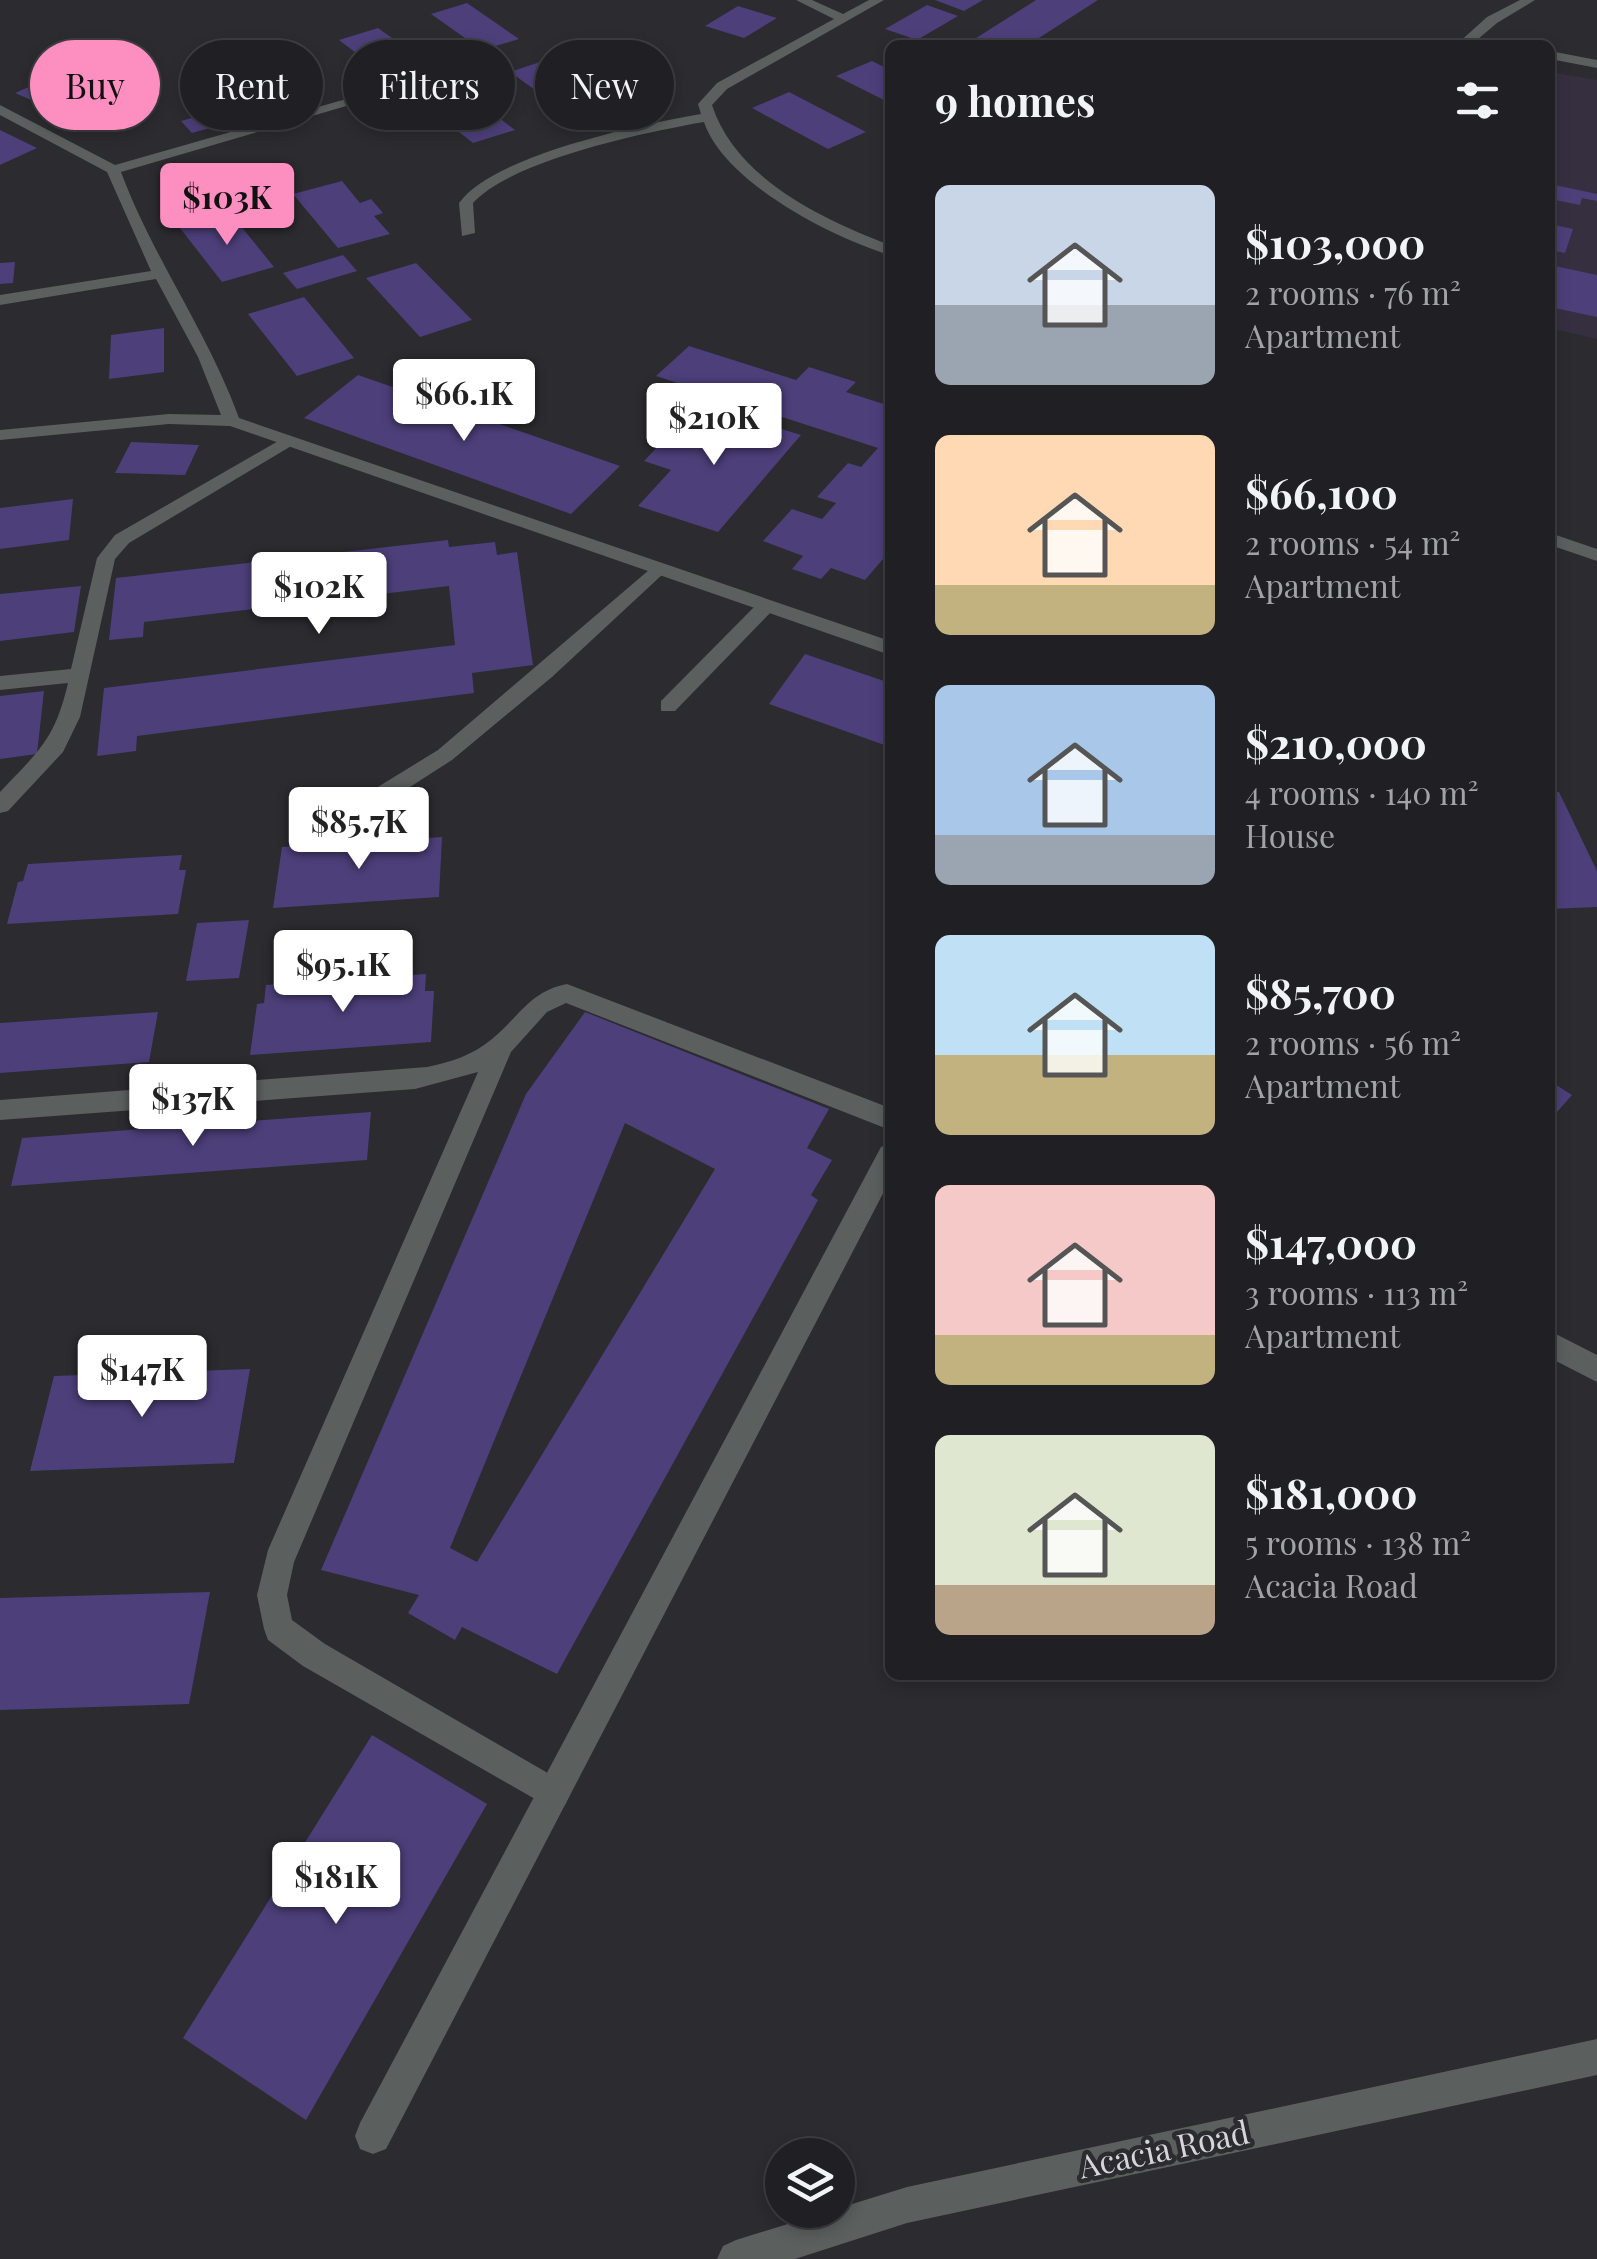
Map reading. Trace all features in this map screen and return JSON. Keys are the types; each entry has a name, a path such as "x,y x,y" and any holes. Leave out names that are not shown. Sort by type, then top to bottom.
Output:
{"street":[{"path":"802,0 844,19"},
{"path":"878,0 722,86 708,97 706,117 738,162 781,197 818,220 885,248"},
{"path":"1468,40 1529,0"},
{"path":"1555,56 1597,64"},
{"path":"0,109 114,170 343,105"},
{"path":"468,233 466,202 476,190 557,153 617,134 706,117"},
{"path":"114,170 123,201 206,354 232,421"},
{"path":"0,300 161,274"},
{"path":"0,435 169,418 232,421 885,646"},
{"path":"0,805 56,747 70,717 111,549 287,441"},
{"path":"1555,541 1597,554"},
{"path":"324,831 445,755 545,672 656,570"},
{"path":"668,706 766,606"},
{"path":"0,683 77,676"},
{"path":"0,1110 415,1080 472,1066 501,1046 542,1001 556,994 578,994 885,1117"},
{"path":"501,1046 279,1561 272,1595 279,1629 314,1656 554,1794"},
{"path":"374,2136 885,1165"},
{"path":"1555,1347 1597,1369"},
{"name":"Acacia Road","path":"736,2259 907,2204 1597,2057"}],"shaded area":[{"path":"1555,73 1597,80 1597,339 1555,329"}],"building":[{"path":"935,0 983,0 964,11"},
{"path":"1036,0 1098,0 1036,40 973,40"},
{"path":"467,3 519,39 468,40 431,14"},
{"path":"927,5 958,16 917,40 885,29"},
{"path":"738,6 777,18 744,38 705,26"},
{"path":"378,28 395,40 343,40 343,43 339,40"},
{"path":"872,61 885,68 885,100 836,76"},
{"path":"535,64 535,90 515,76 515,70"},
{"path":"30,86 30,99 15,93"},
{"path":"789,92 866,132 828,149 752,108"},
{"path":"0,130 37,148 0,165"},
{"path":"456,130 515,130 473,143"},
{"path":"342,181 360,203 371,199 383,213 374,216 390,234 338,248 293,194"},
{"path":"1555,185 1597,194 1597,201 1582,198 1580,205 1555,200"},
{"path":"231,214 274,267 222,282 180,228"},
{"path":"1555,225 1573,229 1565,253 1555,251"},
{"path":"343,255 357,271 297,289 283,273"},
{"path":"15,262 13,283 0,284 0,263"},
{"path":"416,263 472,320 420,337 366,278"},
{"path":"1555,266 1597,275 1597,317 1555,308"},
{"path":"304,297 354,358 297,376 248,314"},
{"path":"164,328 164,372 109,379 111,335"},
{"path":"689,346 796,380 809,367 856,382 846,392 885,404 885,560 865,580 831,568 821,579 792,569 803,556 763,541 792,509 822,519 836,503 817,497 848,463 861,467 878,448 656,376"},
{"path":"358,375 620,466 571,514 304,418"},
{"path":"726,412 801,435 718,532 638,506 671,470 644,461 686,417 714,425"},
{"path":"131,442 199,445 185,475 115,473"},
{"path":"73,499 69,540 0,549 0,508"},
{"path":"448,540 449,547 495,542 497,555 517,552 533,665 472,673 474,693 137,736 136,751 97,756 104,688 455,645 449,586 144,622 143,637 109,640 116,578"},
{"path":"81,586 74,632 0,641 0,594"},
{"path":"805,654 885,681 885,745 769,704"},
{"path":"44,691 37,754 0,759 0,696"},
{"path":"1555,792 1559,792 1597,871 1597,907 1555,909"},
{"path":"442,837 439,897 273,908 282,847"},
{"path":"182,855 179,870 186,870 178,914 7,924 18,882 23,881 28,864"},
{"path":"249,920 239,978 186,981 197,923"},
{"path":"426,974 425,991 434,991 431,1042 250,1055 257,1004 264,1003 266,985"},
{"path":"158,1012 149,1062 0,1073 0,1023"},
{"path":"585,1012 829,1109 807,1148 832,1160 811,1195 818,1200 557,1674 462,1627 455,1640 408,1613 419,1595 321,1570 526,1094","holes":["625,1123 715,1169 477,1562 450,1548"]},
{"path":"1555,1084 1572,1095 1555,1114"},
{"path":"371,1112 367,1160 11,1186 22,1138"},
{"path":"250,1369 234,1463 30,1471 54,1376"},
{"path":"210,1592 189,1704 0,1710 0,1598"},
{"path":"372,1735 487,1804 306,2120 183,2038"}]}
